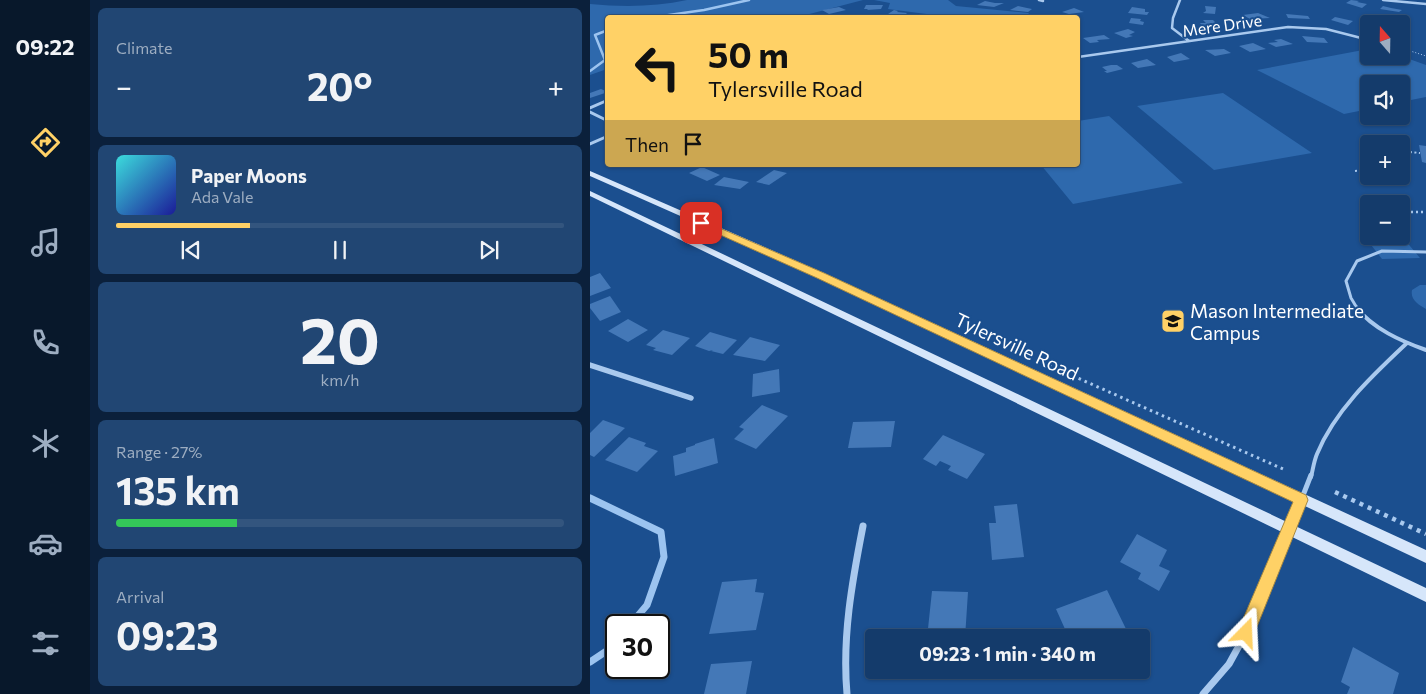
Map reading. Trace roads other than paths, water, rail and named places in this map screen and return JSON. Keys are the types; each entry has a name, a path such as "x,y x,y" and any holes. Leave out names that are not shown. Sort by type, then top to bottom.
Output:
{"main road":[{"name":"Tylersville Road","path":"590,173 821,275 1301,500 1426,556"},
{"path":"590,193 1426,595"}],"street":[{"path":"1180,0 1173,18 1172,28 1189,41"},
{"path":"1383,0 1426,4"},
{"name":"Mere Drive","path":"1080,57 1294,27 1326,29 1360,38"},
{"path":"590,108 605,101"},
{"path":"590,112 605,119"},
{"path":"590,144 605,137"},
{"path":"590,365 615,375 691,398"},
{"path":"1203,694 1229,664 1246,633 1301,500"},
{"path":"848,694 844,670 845,630 863,526"}],"lane":[{"path":"1426,252 1382,251 1357,261 1346,281 1352,300 1361,312 1380,328 1407,343 1426,350"},
{"path":"1301,500 1310,481 1317,454 1333,426 1362,386 1407,343"}],"waterway":[{"path":"669,15 704,10 749,0"},
{"path":"605,31 595,35 605,60"},
{"path":"590,71 605,60"},
{"path":"590,498 661,532 664,557 647,605 639,614"},
{"path":"590,662 605,652"}],"place":[{"name":"Mason Intermediate Campus","path":"1173,321"}]}
